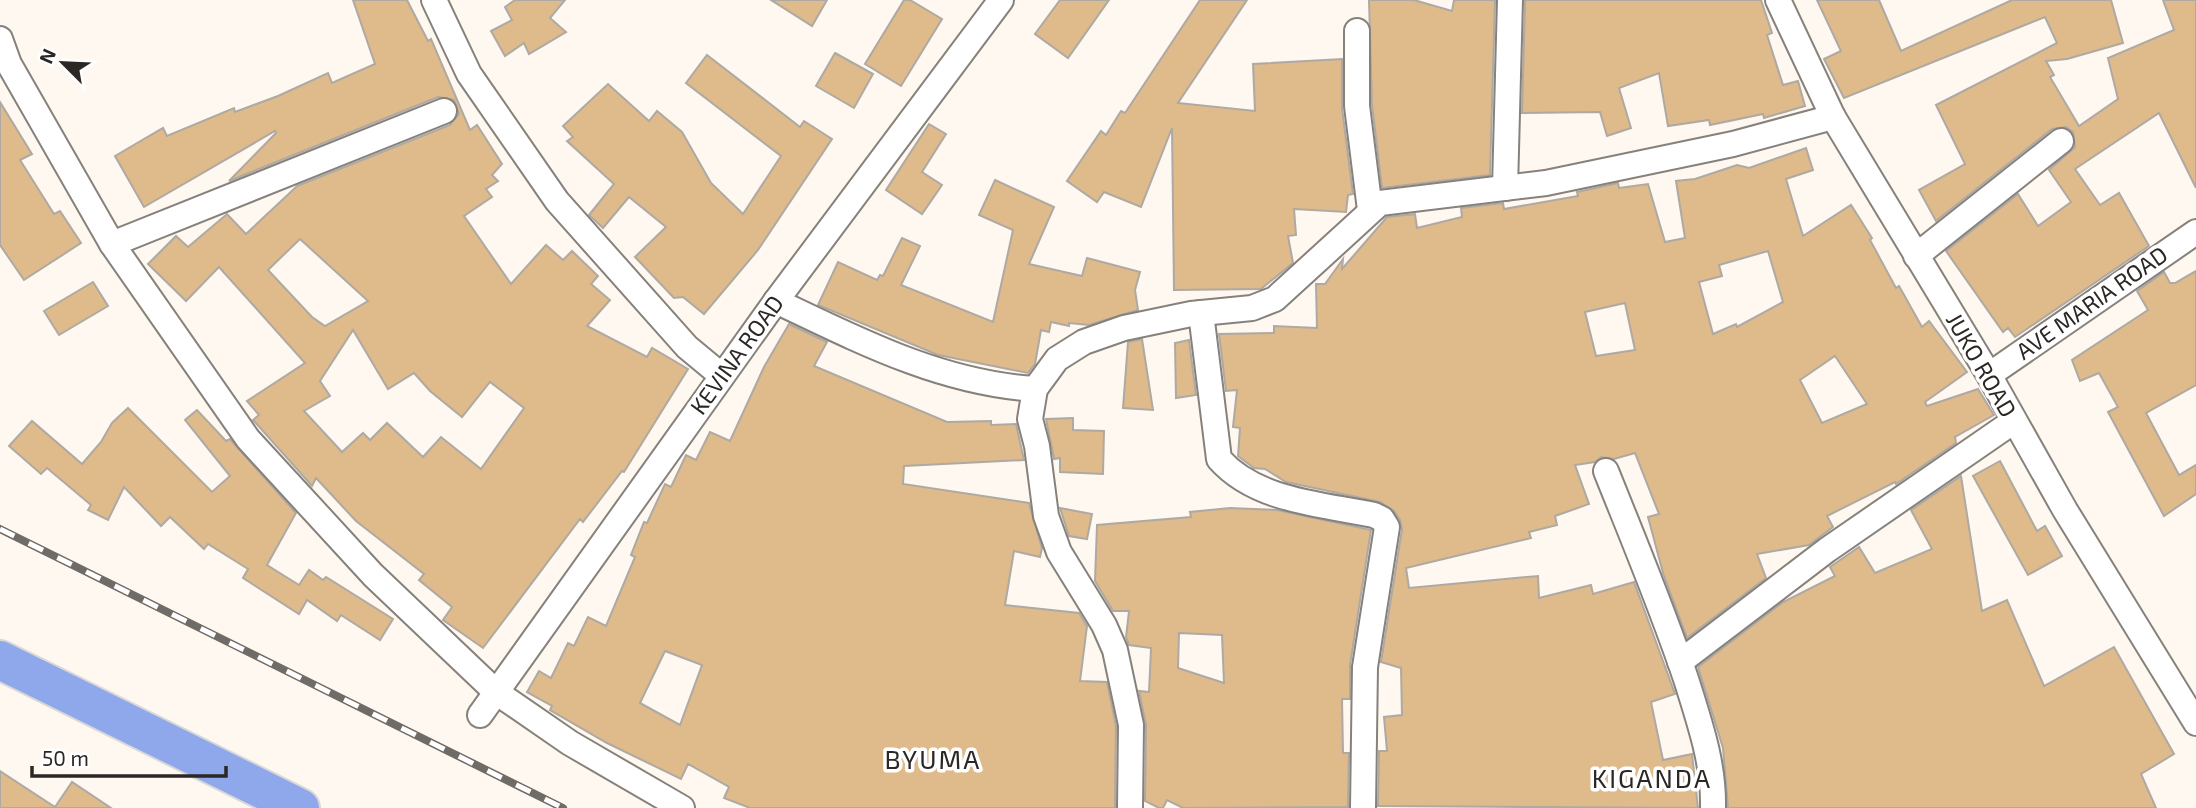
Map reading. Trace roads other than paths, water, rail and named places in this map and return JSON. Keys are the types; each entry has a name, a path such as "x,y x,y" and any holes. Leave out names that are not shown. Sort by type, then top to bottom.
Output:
{"highway":[{"path":"0,660 300,808"}],"street":[{"path":"434,0 469,74 557,201 687,347 722,376"},
{"name":"KEVINA ROAD","path":"480,715 776,301 1001,0"},
{"path":"1505,188 1510,0"},
{"name":"JUKO ROAD","path":"1778,0 1833,117 2196,723"},
{"path":"1357,31 1357,106 1370,210"},
{"path":"0,39 9,64 112,244 248,439 373,575 496,692 570,743 682,808"},
{"path":"112,244 443,111"},
{"path":"1130,808 1131,725 1115,650 1104,625 1059,552 1045,516 1037,446 1030,419 1035,388 1057,359 1084,342 1124,328 1201,313 1252,309 1275,299 1305,274 1370,210 1398,199 1546,183 1721,146 1833,117"},
{"path":"1916,256 2061,141"},
{"name":"AVE MARIA ROAD","path":"1989,375 2196,232"},
{"path":"776,301 908,361 958,378 1035,388"},
{"path":"1201,313 1219,459 1233,475 1255,489 1374,515 1382,519 1387,527 1366,667 1363,808"},
{"path":"1680,662 1827,550 2014,421"},
{"path":"1606,471 1680,662 1705,740 1713,787 1713,808"}],"railway":[{"path":"0,529 563,808"}],"district":[{"name":"BYUMA","path":"933,760"},
{"name":"KIGANDA","path":"1652,779"}]}
